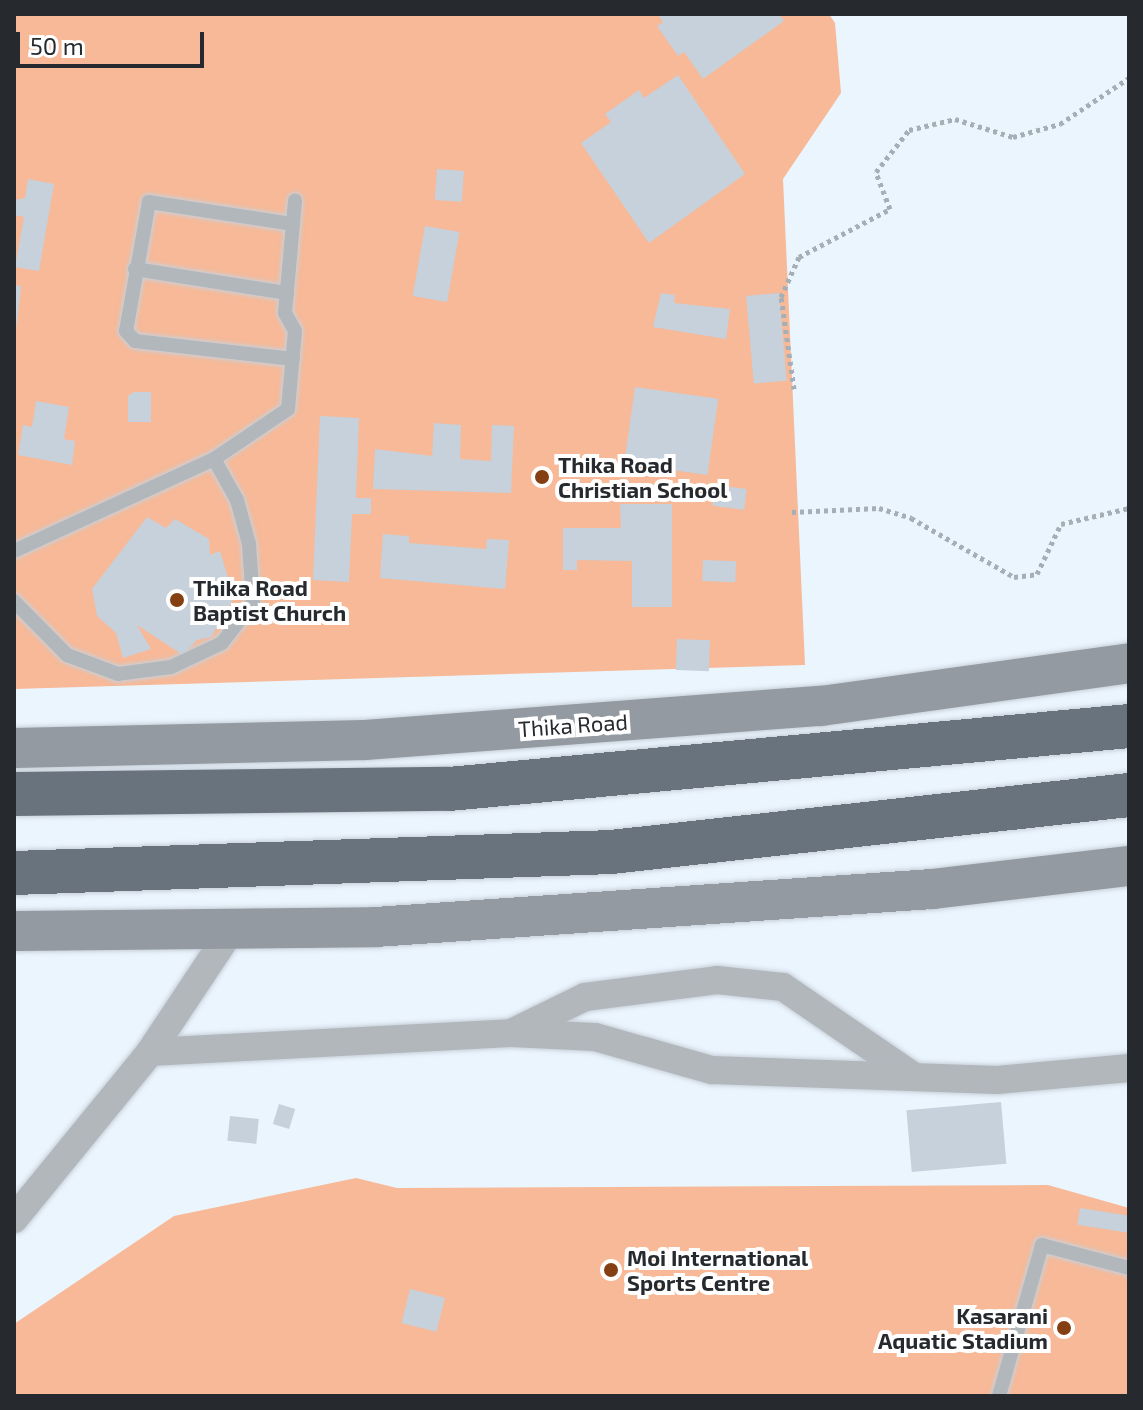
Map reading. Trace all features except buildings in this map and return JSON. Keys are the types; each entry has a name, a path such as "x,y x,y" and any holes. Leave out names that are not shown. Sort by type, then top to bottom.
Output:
{"highway":[{"path":"14,794 449,789 1129,726"},
{"path":"14,873 611,852 1129,795"}],"main road":[{"name":"Thika Road","path":"14,748 365,740 790,709 1129,663"},
{"path":"14,931 375,927 837,895 1129,866"}],"street":[{"path":"14,1219 150,1052 233,927"},
{"path":"511,1033 536,1016 585,997 717,980 783,987 910,1074"},
{"path":"150,1052 511,1033 595,1037 712,1070 910,1074 997,1080 1129,1068"}],"lane":[{"path":"293,224 155,199 144,210 128,337 293,359"},
{"path":"14,551 214,459 288,409 295,331 285,313 295,200"},
{"path":"135,269 287,293"},
{"path":"14,601 67,655 118,674 171,667 222,643 253,603 249,544 237,500 214,459"},
{"path":"999,1396 1042,1245 1129,1268"}],"path":[{"path":"794,389 781,297 799,257 890,209 876,172 909,130 955,119 1013,137 1060,124 1129,78"},
{"path":"792,512 879,508 911,518 1014,577 1037,574 1061,524 1129,508"}],"shaded area":[{"path":"14,14 829,14 835,23 841,93 783,179 805,665 14,689"},
{"name":"Moi International Sports Centre","path":"356,1178 397,1188 1048,1185 1129,1208 1129,1396 14,1396 14,1324 174,1216"}],"place":[{"name":"Thika Road Christian School","path":"542,477"},
{"name":"Thika Road Baptist Church","path":"177,600"},
{"name":"Moi International Sports Centre","path":"611,1270"},
{"name":"Kasarani Aquatic Stadium","path":"1064,1328"}]}
